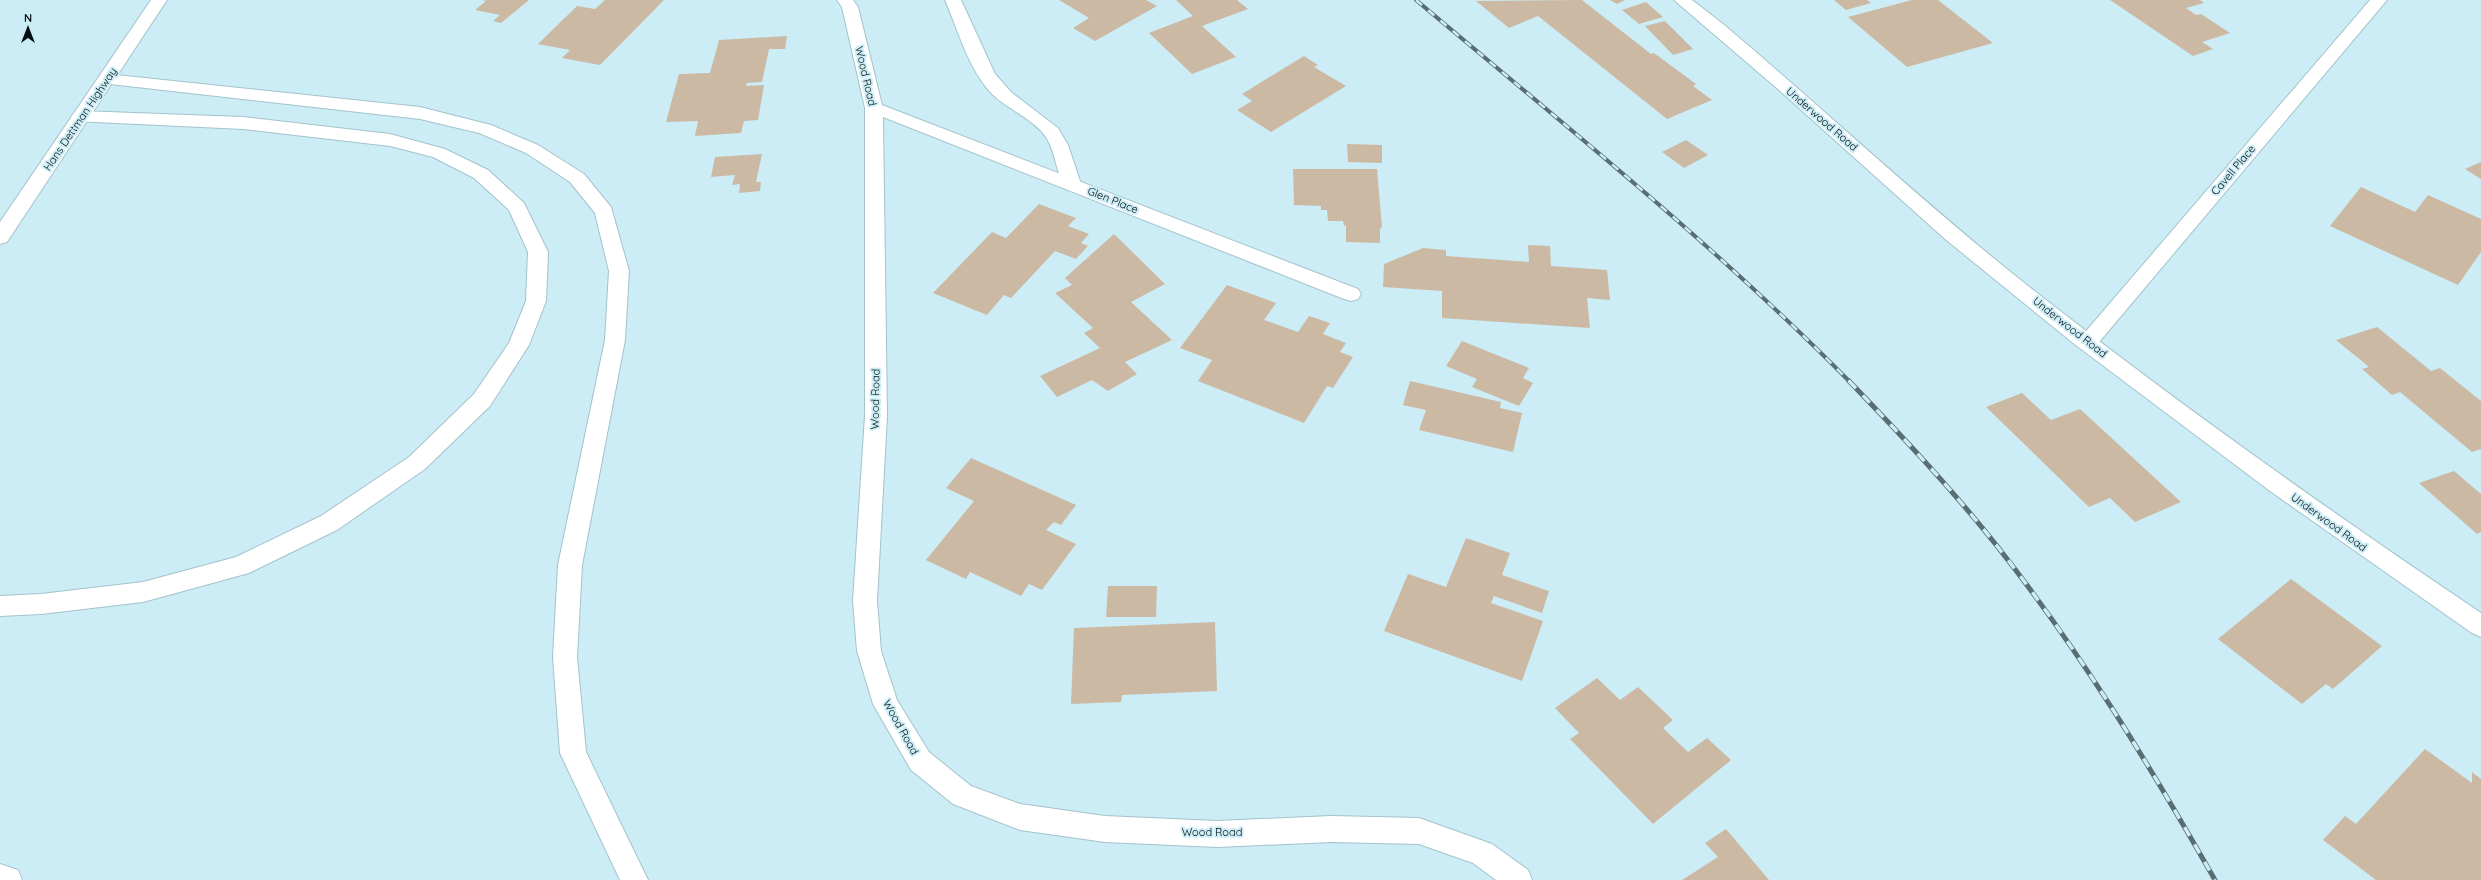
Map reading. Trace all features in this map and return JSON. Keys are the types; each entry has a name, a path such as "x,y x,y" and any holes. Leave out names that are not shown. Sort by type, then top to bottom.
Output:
{"main road":[{"name":"Hans Dettman Highway","path":"0,237 159,0"},
{"name":"Wood Road","path":"845,0 850,7 874,108 876,416 865,601 869,652 886,704 920,761 962,795 1020,817 1105,829 1217,834 1331,829 1419,831 1482,853 1518,880"},
{"path":"954,0 978,60 994,85 1050,131 1056,140 1072,184"},
{"name":"Underwood Road","path":"1682,0 1819,115 1952,234 2088,342 2348,536 2481,626"},
{"name":"Cavell Place","path":"2088,342 2379,0"},
{"path":"107,79 420,113 485,129 532,149 577,178 604,212 619,271 615,340 570,565 565,657 573,753 634,880"},
{"name":"Glen Place","path":"874,108 912,120 1351,294"},
{"path":"0,606 41,604 143,592 241,566 329,523 418,463 482,400 519,345 536,301 538,252 517,207 481,174 439,153 390,140 243,123 80,117"},
{"path":"0,878 8,880"}],"building":[{"path":"482,0 529,0 501,23 493,21 500,15 475,10 486,1"},
{"path":"605,0 664,0 600,65 562,58 570,50 538,44 577,6 595,9"},
{"path":"1059,0 1146,0 1157,6 1095,41 1073,28 1089,18"},
{"path":"1176,0 1237,0 1248,9 1202,26 1236,57 1192,74 1149,33 1193,16"},
{"path":"1582,0 1651,54 1654,53 1696,84 1693,86 1712,100 1667,119 1538,16 1509,28 1476,1"},
{"path":"1610,0 1625,0 1617,4"},
{"path":"1834,0 1867,0 1871,3 1846,10"},
{"path":"1912,0 1938,0 1993,43 1907,67 1848,17"},
{"path":"2110,0 2200,0 2204,3 2186,8 2196,15 2201,14 2230,33 2202,42 2213,49 2193,56"},
{"path":"1646,2 1663,17 1639,24 1622,10"},
{"path":"1665,21 1693,49 1673,55 1645,26"},
{"path":"787,36 785,49 769,49 762,82 747,83 746,86 764,85 758,120 744,121 741,133 695,136 698,121 666,122 679,74 710,73 719,40"},
{"path":"1304,56 1318,65 1314,67 1346,86 1271,132 1237,110 1252,101 1242,94"},
{"path":"1686,140 1708,155 1684,168 1662,152"},
{"path":"1347,144 1382,145 1382,163 1348,162"},
{"path":"762,154 756,182 761,182 760,191 739,193 740,184 732,185 735,175 711,177 715,157"},
{"path":"2481,162 2481,179 2465,169"},
{"path":"1293,169 1377,169 1382,227 1380,228 1380,243 1346,242 1346,225 1344,226 1343,221 1328,221 1327,210 1321,210 1321,206 1294,205"},
{"path":"2361,187 2415,212 2428,195 2481,219 2481,252 2458,285 2330,226"},
{"path":"1039,204 1076,218 1068,226 1089,234 1081,243 1088,246 1076,259 1055,251 1011,298 1004,295 987,315 933,293 992,232 1006,238"},
{"path":"1114,234 1165,284 1131,302 1172,340 1125,362 1137,374 1108,391 1092,380 1057,397 1040,376 1100,348 1084,333 1093,328 1055,293 1072,285 1065,278"},
{"path":"1528,245 1550,246 1551,266 1607,270 1610,300 1587,298 1590,328 1442,318 1442,291 1383,287 1384,264 1423,248 1446,250 1446,256 1529,262"},
{"path":"1227,285 1276,303 1264,320 1298,332 1309,316 1330,323 1323,334 1346,343 1340,352 1353,357 1333,388 1327,386 1304,423 1198,381 1212,360 1180,348"},
{"path":"2377,327 2431,371 2440,368 2481,401 2481,449 2472,452 2400,392 2392,395 2362,369 2369,367 2336,340"},
{"path":"1462,341 1529,368 1523,378 1533,383 1519,406 1472,387 1477,379 1446,366"},
{"path":"1410,381 1501,402 1500,408 1522,413 1513,452 1419,430 1426,410 1403,405"},
{"path":"2022,393 2051,420 2080,409 2181,502 2135,522 2110,498 2089,507 1986,407"},
{"path":"971,458 1076,505 1061,525 1054,522 1046,530 1076,544 1042,590 1029,584 1021,596 970,572 966,579 926,560 974,501 946,488"},
{"path":"2454,471 2481,494 2481,532 2477,534 2419,483"},
{"path":"1466,538 1510,553 1502,575 1549,591 1542,613 1494,596 1491,603 1543,621 1522,681 1384,631 1408,574 1446,587"},
{"path":"2291,579 2382,646 2333,689 2326,684 2302,704 2218,639"},
{"path":"1108,586 1157,586 1156,617 1106,617"},
{"path":"1215,622 1217,691 1122,695 1121,702 1071,704 1074,628"},
{"path":"1597,678 1620,700 1638,687 1673,720 1663,728 1688,752 1707,738 1731,760 1653,824 1570,739 1579,733 1555,708"},
{"path":"2425,749 2472,783 2472,772 2481,779 2481,880 2376,880 2323,840 2345,816 2356,824"},
{"path":"1726,829 1769,880 1682,880 1718,857 1705,843"}],"railway":[{"path":"1416,0 1638,186 1746,282 1799,331 1849,381"},
{"path":"1849,381 1906,441 1980,524 2057,626 2139,751 2215,880"}]}
